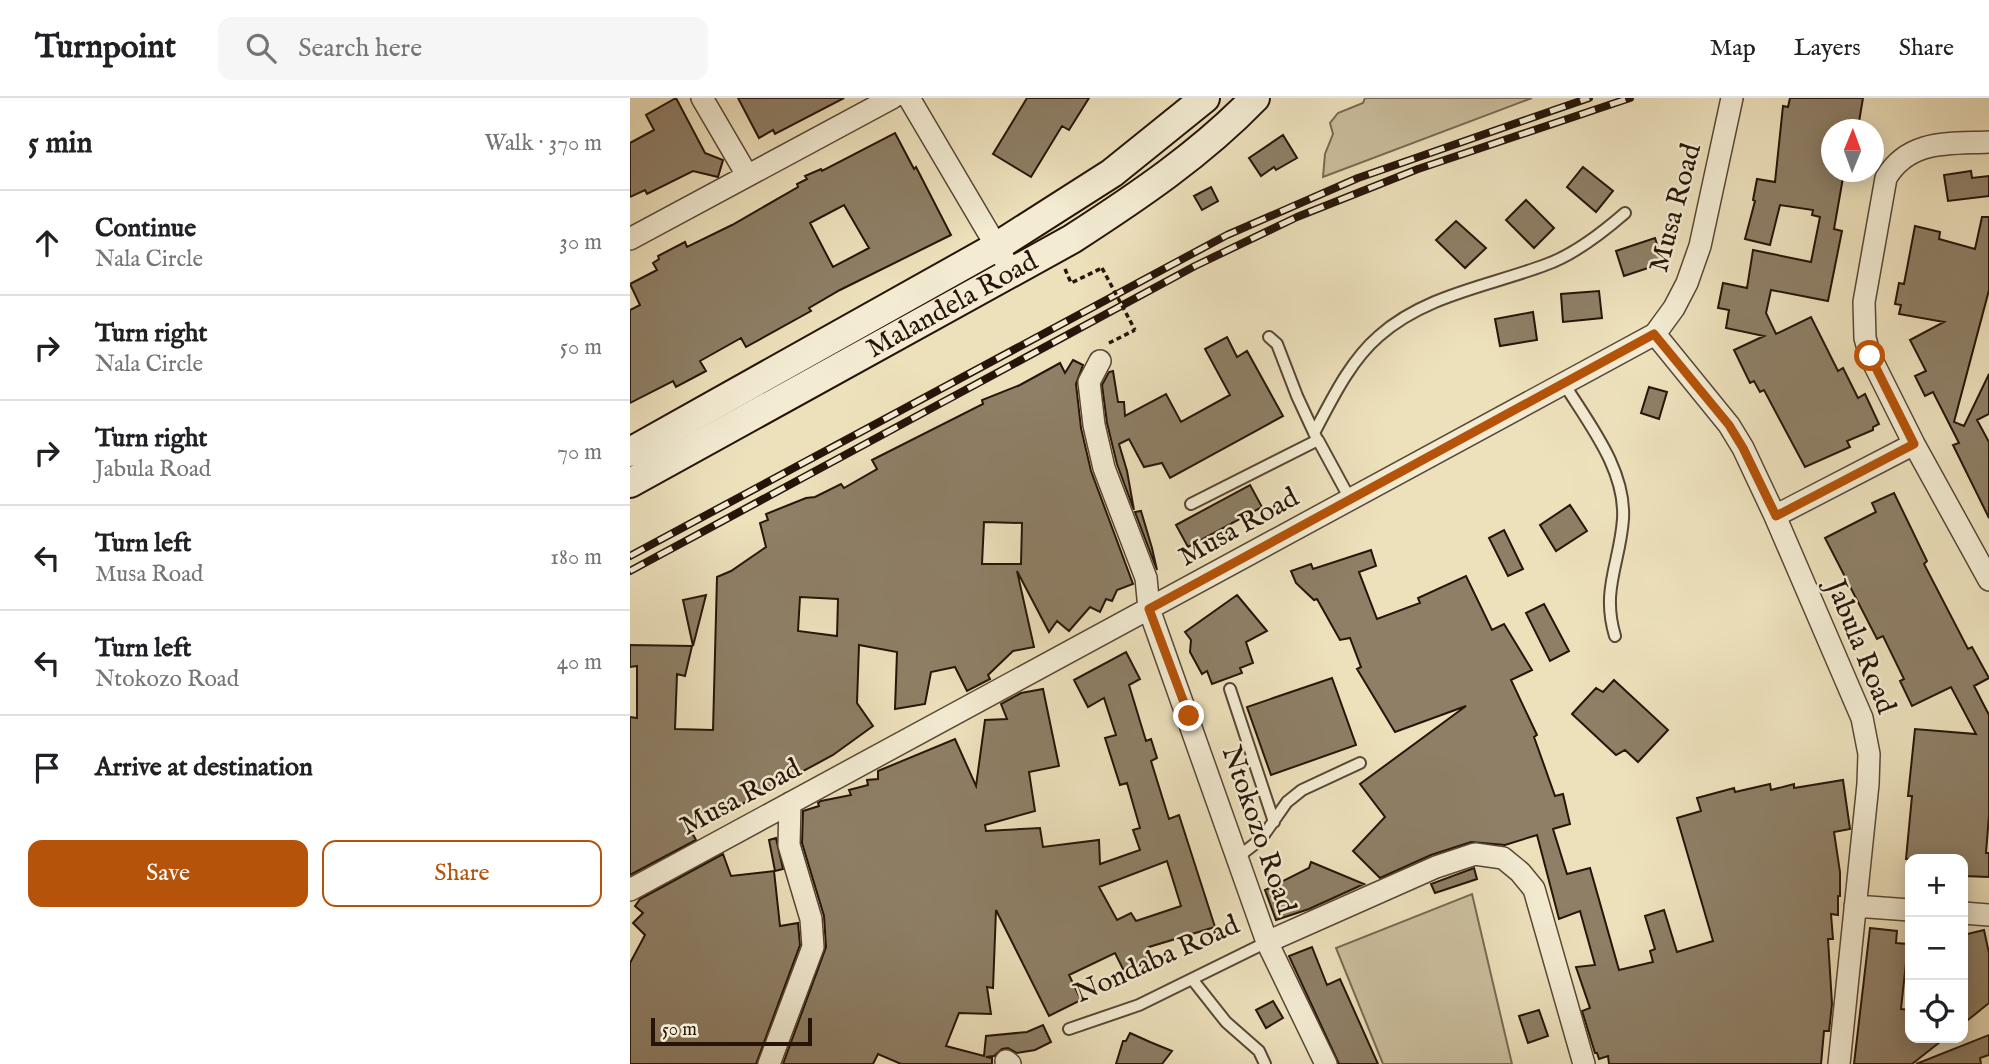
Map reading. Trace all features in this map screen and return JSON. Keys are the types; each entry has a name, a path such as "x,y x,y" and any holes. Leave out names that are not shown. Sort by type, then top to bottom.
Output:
{"main road":[{"name":"Malandela Road","path":"630,452 996,247 1112,173 1205,98"},
{"name":"Malandela Road","path":"630,483 1072,239 1136,197 1206,144 1255,98"}],"street":[{"path":"702,98 747,175"},
{"path":"630,239 892,98"},
{"path":"909,98 1012,274"},
{"name":"Musa Road","path":"630,890 1654,334 1683,292 1700,246 1732,98"},
{"path":"1989,142 1941,144 1908,154 1894,164 1886,178 1864,302 1865,338 1870,356 1914,444 1989,580"},
{"name":"Jabula Road","path":"1654,334 1729,425 1743,448 1776,516 1863,718 1869,754 1868,784 1839,1064"},
{"name":"Ntokozo Road","path":"1104,352 1089,382 1094,425 1108,480 1146,578 1149,609 1268,942 1325,1064"},
{"path":"1776,516 1914,444"},
{"path":"769,1064 813,947 811,919 789,845 790,803"},
{"path":"1268,942 1436,867 1475,854 1503,858 1520,872 1534,889 1584,1064"},
{"path":"1855,906 1905,910"},
{"path":"1968,913 1989,915"}],"lane":[{"path":"1191,504 1316,436 1345,379 1361,355 1388,329 1459,291 1546,265 1595,237 1625,213"},
{"path":"1269,337 1277,344 1316,436 1350,499"},
{"path":"1563,382 1600,441 1615,472 1622,495 1623,519 1608,608 1615,636"},
{"path":"1230,689 1274,822"},
{"path":"1238,857 1261,839 1287,802 1303,790 1360,763"},
{"name":"Nondaba Road","path":"1069,1029 1139,1005 1268,942"},
{"path":"1192,979 1226,1022 1259,1051 1265,1064"}],"path":[{"path":"1071,283 1102,268 1135,330 1104,352"}],"shaded area":[{"path":"1365,98 1532,98 1323,177 1325,154 1333,134 1330,123 1338,113 1363,103"},
{"path":"1472,894 1512,1064 1383,1064 1336,948"}],"building":[{"path":"676,98 705,153 723,160 718,177 693,171 647,194 645,190 630,197 630,143 654,130 646,115"},
{"path":"738,98 844,98 775,134 773,130 759,138"},
{"path":"1027,98 1089,98 1069,130 1062,126 1031,177 993,154"},
{"path":"1790,98 1863,98 1860,119 1821,119 1821,182 1842,182 1834,229 1842,231 1828,301 1771,290 1766,313 1776,334 1811,317 1838,371 1843,368 1858,398 1865,394 1879,424 1873,427 1873,430 1847,441 1850,447 1805,467 1764,390 1760,392 1754,381 1750,383 1734,350 1764,336 1726,328 1729,310 1718,308 1723,283 1747,288 1753,250 1811,262 1820,217 1812,215 1813,210 1780,205 1770,245 1745,239 1755,201 1757,179 1775,182 1783,106 1788,107"},
{"path":"895,133 951,235 840,290 809,308 811,311 746,347 741,338 700,361 706,371 676,387 673,381 630,403 630,310 640,305 630,284 657,270 653,263 659,259 658,256 685,242 687,247 732,225 798,187 797,184 807,179 805,176 821,169 822,171","holes":["844,205 869,248 833,267 810,223"]},
{"path":"1283,135 1297,158 1276,170 1274,167 1261,176 1249,158"},
{"path":"1583,167 1613,191 1596,212 1567,187"},
{"path":"1971,171 1972,178 1989,176 1989,196 1948,201 1944,175"},
{"path":"1211,187 1218,201 1202,210 1194,196"},
{"path":"1526,200 1554,228 1534,248 1506,220"},
{"path":"1982,217 1989,217 1989,290 1954,422 1964,426 1989,374 1989,414 1977,420 1989,442 1989,518 1953,445 1959,443 1933,392 1925,396 1915,376 1926,371 1910,340 1944,322 1899,314 1901,305 1895,304 1899,283 1904,284 1915,226 1940,232 1939,239 1975,249"},
{"path":"1456,221 1486,248 1465,268 1436,240"},
{"path":"1655,238 1663,263 1624,276 1616,251"},
{"path":"1599,291 1602,318 1563,322 1561,294"},
{"path":"1533,312 1537,340 1500,346 1495,319"},
{"path":"1227,337 1237,357 1247,351 1283,416 1170,478 1162,463 1144,467 1129,439 1119,444 1134,510 1117,464 1107,423 1102,385 1109,372 1113,371 1118,402 1124,402 1125,416 1166,394 1181,422 1230,395 1205,349"},
{"path":"1073,360 1083,365 1076,384 1081,428 1091,471 1133,584 1117,590 1112,601 1106,599 1100,612 1090,607 1069,631 1057,621 1049,632 1017,571 1034,647 1013,651 988,675 990,679 967,691 955,667 931,672 925,704 895,709 897,652 859,645 857,703 873,726 833,755 729,811 725,801 696,814 698,825 689,827 696,840 630,875 630,717 637,718 637,666 630,667 630,645 692,646 685,676 677,674 675,729 713,730 717,577 731,571 766,547 760,523 768,520 766,514 815,497 841,484 844,488 877,469 872,460 983,404 982,400 1020,385 1060,363 1065,373","holes":["984,522 1022,523 1021,564 982,564","800,597 838,599 837,636 798,631"]},
{"path":"1649,387 1667,392 1659,419 1641,413"},
{"path":"1250,485 1262,507 1188,547 1176,525"},
{"path":"1894,493 1927,561 1924,564 1968,649 1972,647 1989,678 1974,686 1989,715 1989,815 1986,853 1989,853 1989,877 1968,876 1968,854 1906,854 1912,796 1908,796 1915,729 1976,734 1951,687 1912,706 1900,681 1904,679 1883,636 1877,639 1825,538 1876,512 1872,503"},
{"path":"1570,505 1587,531 1556,551 1540,525"},
{"path":"1141,511 1152,548 1157,570 1135,512"},
{"path":"1504,530 1523,569 1508,576 1489,538"},
{"path":"1371,550 1376,566 1359,572 1377,619 1420,603 1418,598 1466,576 1492,630 1504,624 1532,670 1511,680 1537,735 1534,737 1555,796 1563,794 1570,824 1553,829 1567,874 1590,868 1619,970 1653,962 1650,951 1655,949 1645,916 1664,910 1677,952 1713,941 1677,818 1701,811 1697,798 1734,788 1735,792 1770,784 1771,790 1794,784 1794,788 1843,780 1850,829 1834,832 1840,872 1840,896 1838,915 1831,914 1833,939 1828,939 1832,1004 1829,1031 1824,1031 1821,1064 1609,1064 1608,1056 1599,1059 1582,1011 1590,1008 1576,967 1595,965 1580,911 1559,919 1537,835 1505,845 1471,842 1431,855 1380,878 1353,851 1385,817 1360,784 1466,706 1395,732 1357,669 1361,667 1350,638 1340,640 1317,599 1314,600 1296,583 1291,571 1311,564 1313,569"},
{"path":"706,595 693,646 683,600"},
{"path":"1237,595 1267,631 1246,642 1253,663 1240,668 1242,673 1212,684 1207,671 1202,674 1190,652 1191,640 1185,632"},
{"path":"1544,604 1569,651 1550,661 1526,613"},
{"path":"1126,652 1140,679 1129,685 1146,741 1151,739 1157,758 1151,761 1169,819 1179,815 1215,927 1149,947 1153,956 1124,971 1115,953 1069,975 1081,1000 1049,1016 996,910 993,988 987,987 991,1014 959,1013 946,1046 984,1056 986,1036 1027,1032 1043,1025 1051,1042 1035,1050 1017,1053 1008,1048 1002,1049 994,1056 986,1057 992,1058 992,1064 901,1064 878,1054 873,1064 783,1064 826,947 824,916 802,843 803,811 819,806 821,801 851,795 849,790 868,785 867,780 878,779 878,771 955,739 976,786 985,720 1007,719 1001,704 1021,693 1043,689 1059,766 1029,772 1035,811 985,825 986,831 1040,828 1043,847 1099,840 1100,864 1140,850 1133,830 1140,828 1127,783 1120,785 1105,738 1116,735 1104,698 1088,707 1074,680","holes":["1167,861 1181,906 1136,921 1131,913 1117,920 1099,887"]},
{"path":"1332,678 1356,745 1271,775 1247,707"},
{"path":"1614,680 1668,730 1638,762 1625,750 1616,755 1572,714 1596,688 1603,692"},
{"path":"776,838 783,869 775,871 769,840"},
{"path":"723,854 731,876 774,871 780,926 798,923 800,945 756,1064 630,1064 630,963 645,935 633,923 643,913 635,906 640,899"},
{"path":"1311,862 1364,884 1309,909 1276,920 1265,890 1309,868"},
{"path":"1474,868 1477,879 1435,893 1431,884"},
{"path":"1870,928 1897,931 1896,943 1905,944 1901,1009 1905,1009 1905,1043 1939,1043 1912,1064 1854,1064"},
{"path":"1984,930 1989,953 1989,1003 1968,1020 1968,980 1968,934"},
{"path":"1312,947 1327,985 1340,979 1378,1064 1339,1064 1289,956"},
{"path":"1273,1001 1283,1018 1266,1028 1256,1010"},
{"path":"1539,1010 1548,1036 1528,1043 1519,1016"},
{"path":"1130,1033 1172,1051 1162,1064 1116,1064 1123,1041 1126,1041"},
{"path":"1989,1035 1989,1055 1980,1058 1981,1064 1916,1064"}],"railway":[{"path":"630,556 1227,235 1358,178 1589,98"},
{"path":"630,571 1195,266 1297,217 1418,169 1630,98"}],"route":[{"path":"1189,716 1149,609 1563,382 1654,334 1729,425 1776,516 1914,444 1870,356"}]}
